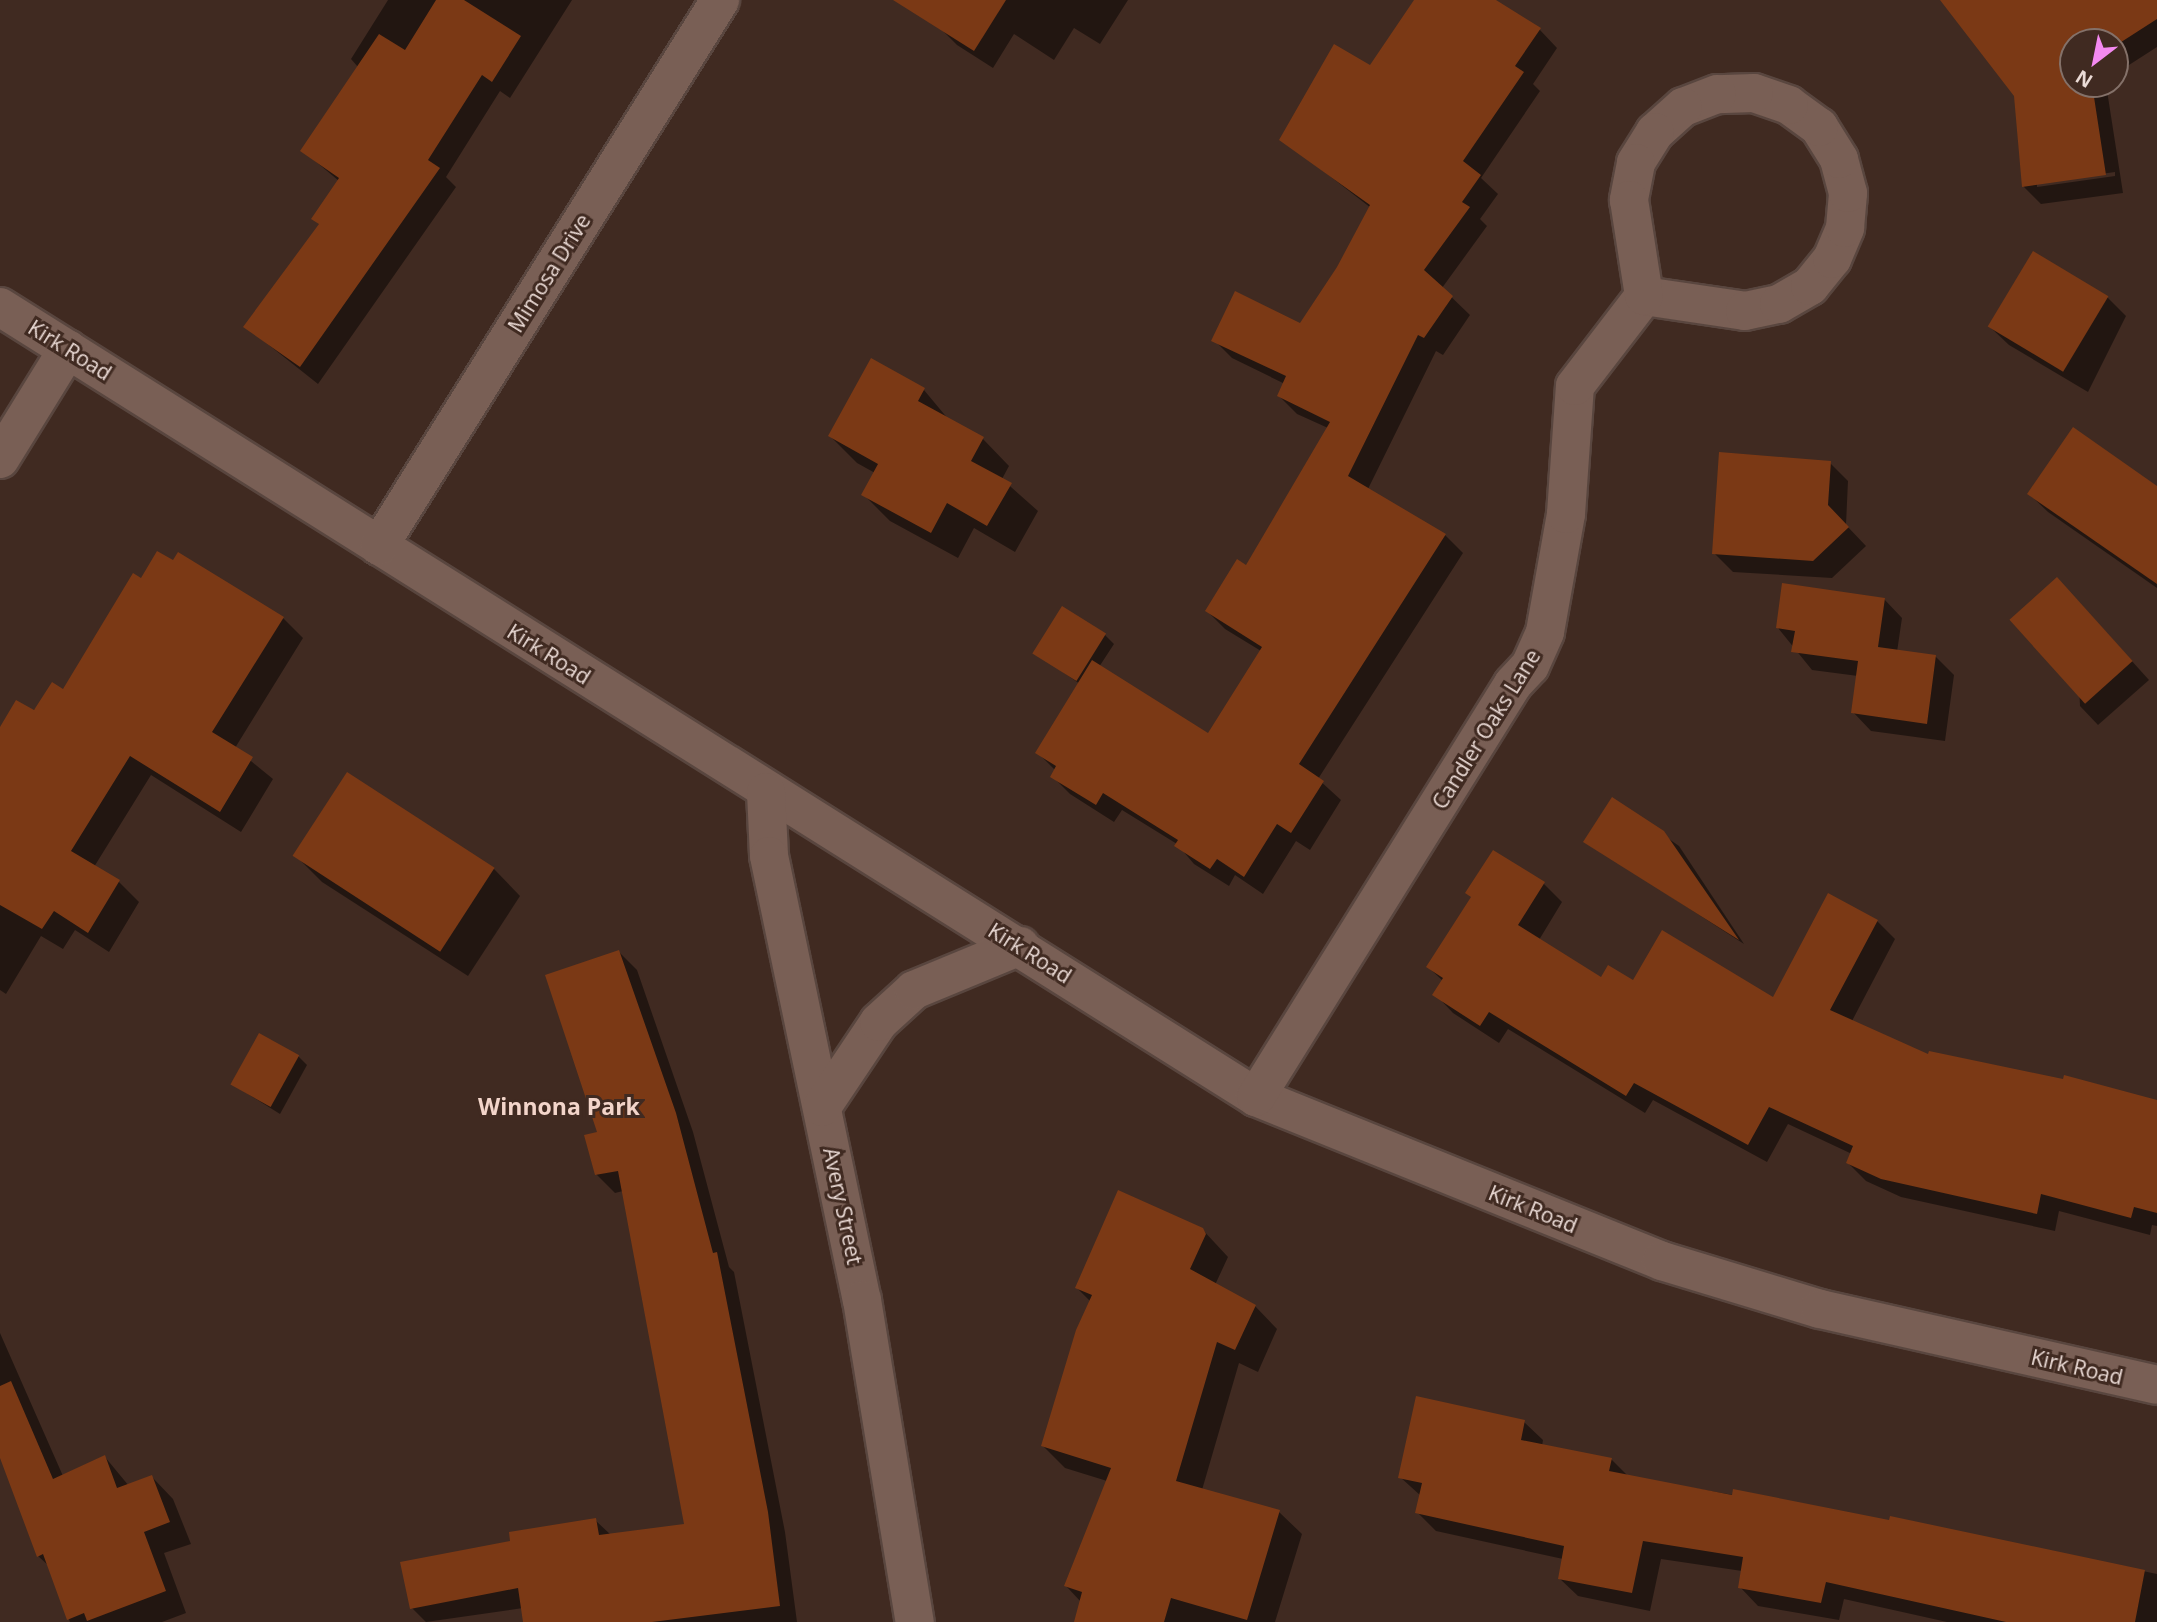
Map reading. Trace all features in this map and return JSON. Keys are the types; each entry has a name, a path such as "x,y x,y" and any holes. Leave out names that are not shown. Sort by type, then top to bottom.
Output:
{"street":[{"name":"Mimosa Drive","path":"379,545 720,0"},
{"path":"1754,93 1789,105 1819,127 1839,159 1848,192 1845,228 1832,259 1810,286 1779,304 1745,311 1644,296 1629,200 1636,163 1655,132 1683,107 1717,94 1754,93"},
{"name":"Candler Oaks Lane","path":"1256,1097 1513,684 1530,666 1545,632 1566,514 1575,386 1644,296"},
{"name":"Kirk Road","path":"0,307 766,792 1020,946 1256,1097 1662,1261 1820,1309 2157,1385"},
{"path":"0,459 68,349"},
{"name":"Avery Street","path":"766,792 769,856 862,1300 915,1622"},
{"path":"822,1107 879,1022 914,990 1020,946"}],"building":[{"path":"436,0 464,0 521,36 492,82 482,75 428,160 440,168 300,367 243,327 319,224 311,219 339,178 300,151 379,34 405,50"},
{"path":"893,0 1006,0 974,51"},
{"path":"1414,0 1496,0 1541,28 1515,66 1524,72 1463,161 1481,175 1462,202 1470,207 1424,270 1453,296 1424,338 1418,335 1348,476 1446,534 1299,764 1324,781 1291,833 1277,824 1244,877 1217,859 1210,869 1174,846 1178,840 1103,793 1096,805 1050,777 1056,766 1035,753 1092,660 1208,733 1262,647 1205,611 1237,559 1246,565 1330,422 1277,396 1286,376 1211,341 1235,291 1300,323 1337,267 1370,205 1279,140 1334,44 1370,65"},
{"path":"1940,0 2157,0 2157,19 2129,37 2129,28 2059,28 2059,98 2094,98 2106,175 2022,187 2014,96"},
{"path":"2033,251 2108,296 2063,372 1988,326"},
{"path":"871,358 925,388 918,401 984,437 971,461 1012,483 987,526 947,503 931,533 861,495 878,464 828,436"},
{"path":"2073,427 2157,486 2157,584 2027,494"},
{"path":"1719,452 1831,461 1828,505 1849,527 1813,561 1712,554"},
{"path":"157,551 173,560 178,552 284,617 212,732 253,757 220,812 130,756 71,851 120,880 88,933 54,911 42,929 0,905 0,727 16,700 34,710 52,682 63,689 133,573 141,578"},
{"path":"2057,577 2133,661 2085,704 2009,620"},
{"path":"1782,583 1885,598 1878,647 1936,655 1927,724 1851,713 1858,661 1791,652 1795,631 1776,628"},
{"path":"1062,606 1106,634 1076,681 1032,653"},
{"path":"347,772 495,868 440,952 293,856"},
{"path":"1612,797 1664,831 1739,940 1583,842"},
{"path":"1493,850 1545,882 1518,925 1601,977 1608,965 1633,980 1662,930 1773,997 1828,893 1878,920 1830,1010 1928,1054 1929,1051 2063,1079 2064,1075 2157,1100 2157,1213 2134,1207 2131,1218 2041,1194 2037,1214 1881,1179 1846,1163 1853,1146 1769,1107 1748,1145 1634,1083 1626,1096 1489,1012 1480,1026 1432,995 1443,978 1426,967 1471,897 1465,893"},
{"path":"619,950 676,1113 713,1253 717,1252 768,1512 780,1606 652,1622 523,1622 518,1588 410,1609 400,1562 510,1541 509,1532 596,1518 599,1535 684,1524 618,1171 595,1175 584,1135 597,1132 545,975"},
{"path":"259,1033 299,1055 271,1107 230,1085"},
{"path":"1118,1190 1203,1228 1206,1234 1190,1269 1256,1305 1235,1350 1217,1342 1176,1481 1280,1510 1247,1620 1171,1598 1164,1622 1074,1622 1082,1592 1064,1586 1111,1468 1041,1446 1076,1330 1092,1295 1075,1288"},
{"path":"11,1381 53,1479 105,1455 117,1488 152,1475 170,1522 144,1532 166,1591 87,1621 84,1613 67,1620 43,1554 37,1557 0,1458 0,1386"},
{"path":"1416,1396 1525,1420 1521,1440 1612,1458 1609,1471 1732,1495 1733,1489 1889,1520 1890,1516 2145,1570 2135,1622 2006,1622 1826,1582 1821,1603 1738,1588 1743,1557 1643,1541 1632,1593 1558,1579 1564,1546 1415,1513 1422,1483 1398,1478"}],"district":[{"name":"Winnona Park","path":"559,1106"}]}
